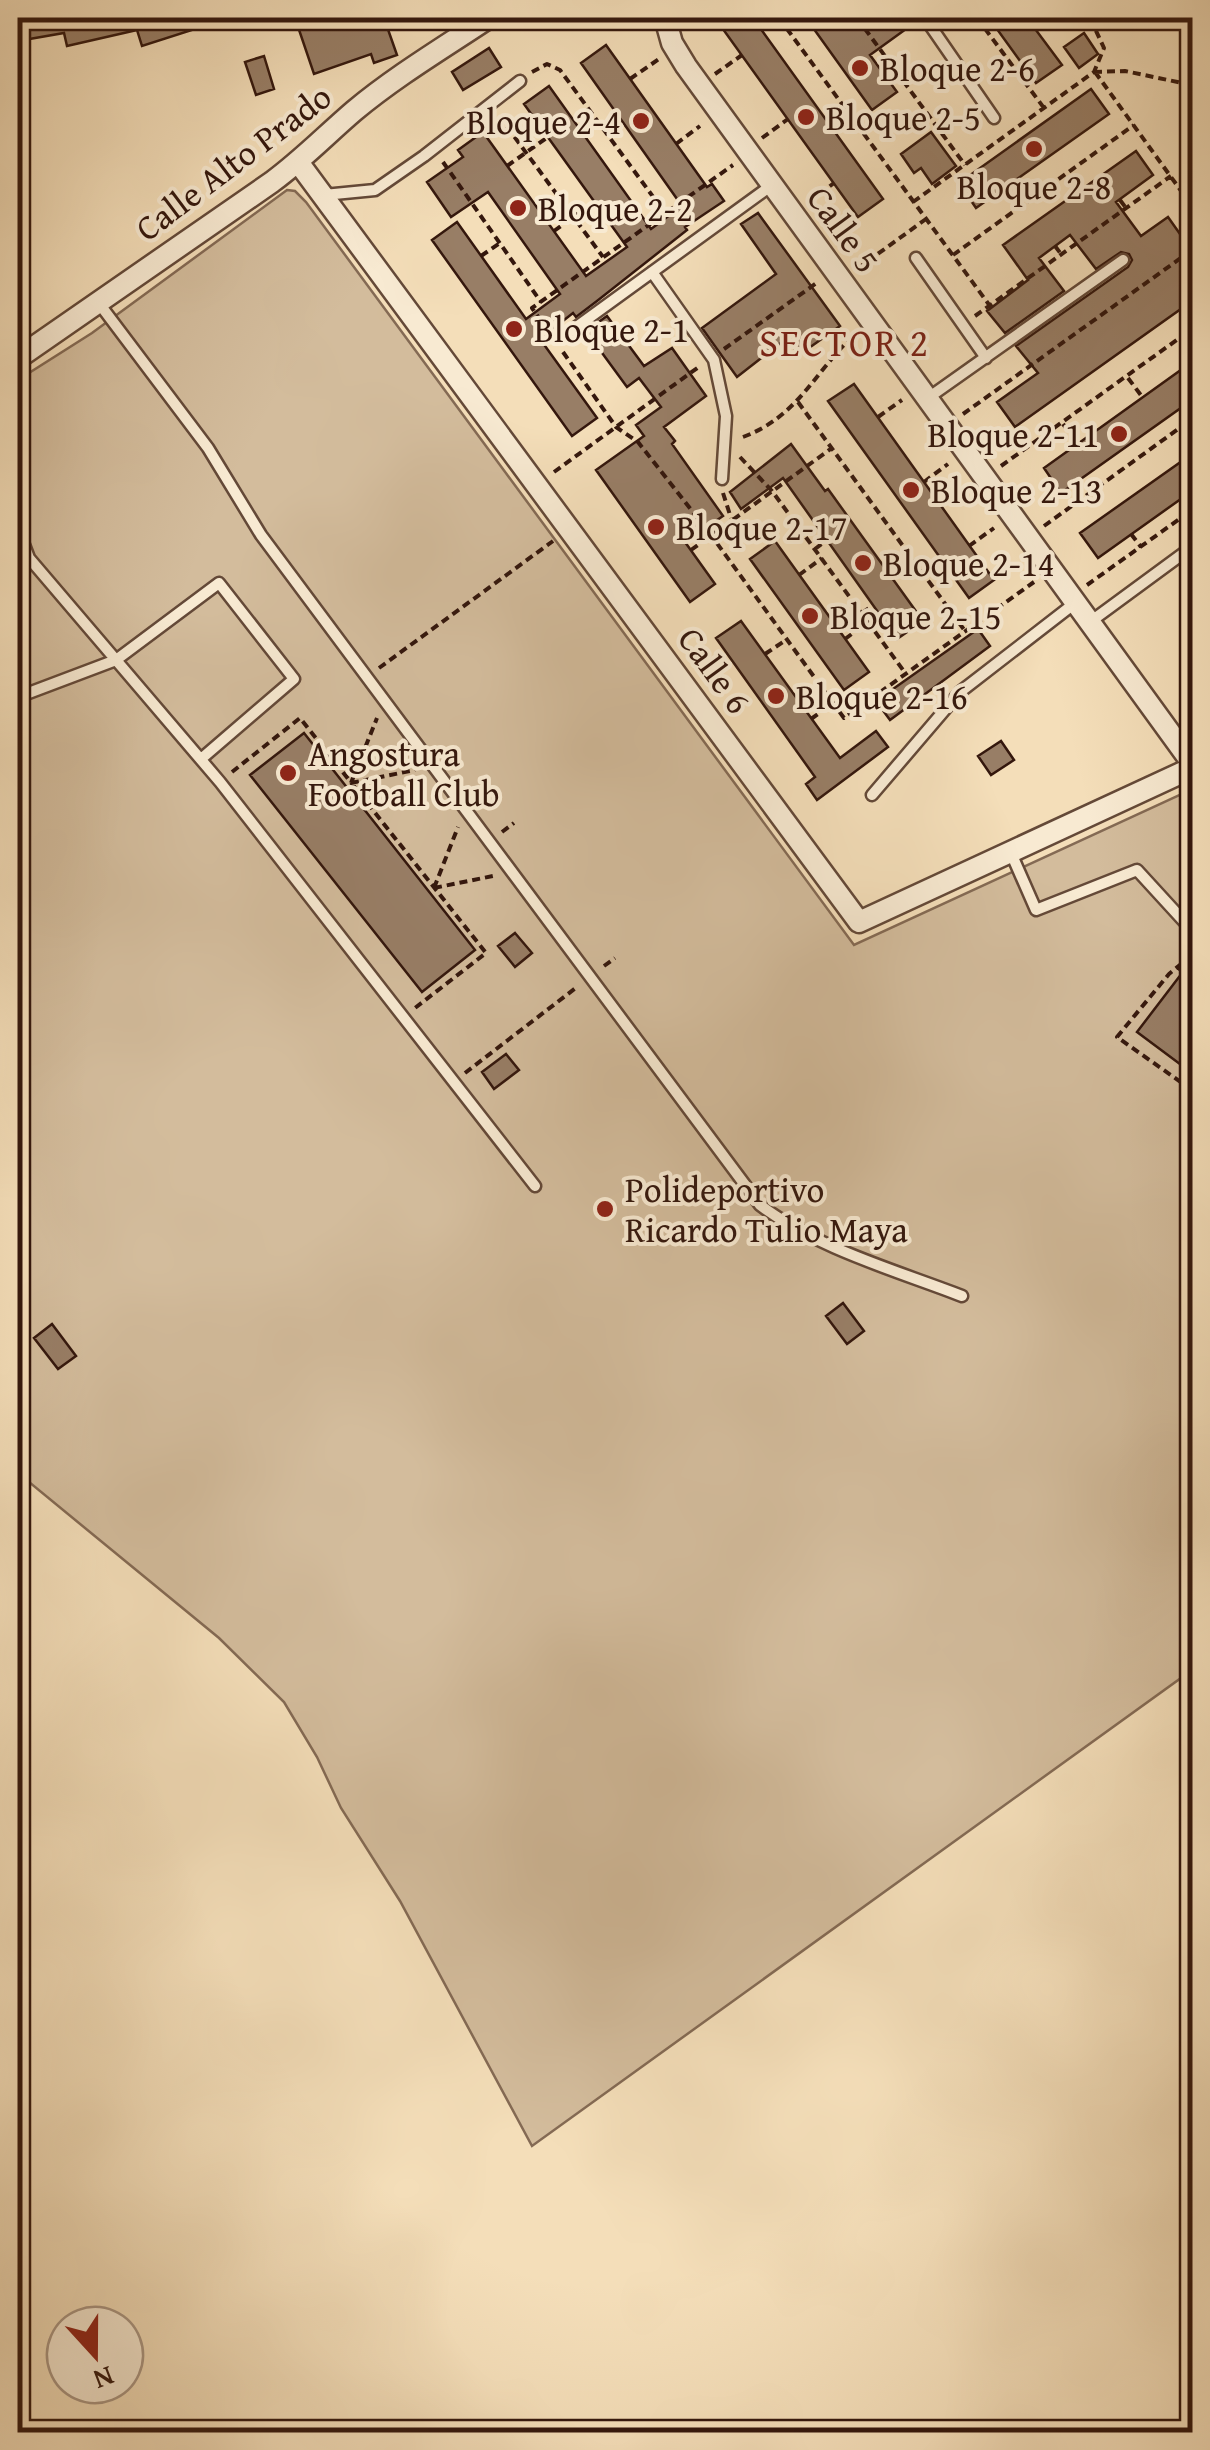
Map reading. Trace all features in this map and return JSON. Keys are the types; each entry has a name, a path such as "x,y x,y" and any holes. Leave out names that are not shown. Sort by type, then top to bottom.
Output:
{"street":[{"name":"Calle Alto Prado","path":"18,357 298,162 386,86 488,18"},
{"name":"Calle 5","path":"665,18 676,48 719,112 1192,765"},
{"name":"Calle 6","path":"298,162 859,922 1192,765"}],"lane":[{"path":"925,18 994,118"},
{"path":"324,196 375,190 520,81"},
{"path":"564,336 772,185"},
{"path":"916,258 986,358"},
{"path":"923,393 986,358 1123,260"},
{"path":"652,272 712,358 725,402 722,479"},
{"path":"98,302 208,448 261,535 760,1206 812,1238 962,1296"},
{"path":"18,530 29,558 220,782 535,1186"},
{"path":"1090,622 1192,547"},
{"path":"18,698 116,660 219,582 294,679 200,759"},
{"path":"872,796 960,692 1073,600"},
{"path":"1011,852 1036,910 1137,870 1191,929"}],"path":[{"path":"779,18 990,306"},
{"path":"857,18 965,165"},
{"path":"977,18 1044,108"},
{"path":"914,202 1094,72 1104,48 1090,18"},
{"path":"630,79 676,48"},
{"path":"1004,55 1012,50"},
{"path":"873,59 882,52"},
{"path":"700,85 742,54"},
{"path":"520,81 540,66 554,65 560,70 665,213"},
{"path":"1094,72 1126,71 1192,86"},
{"path":"1094,72 1192,206"},
{"path":"1050,103 1058,113"},
{"path":"491,104 603,258"},
{"path":"676,144 719,112"},
{"path":"788,119 532,308 616,427 638,442 711,535 844,718 1051,570"},
{"path":"953,256 1134,126"},
{"path":"507,166 548,137"},
{"path":"434,148 541,302"},
{"path":"986,149 993,159"},
{"path":"963,325 1171,176"},
{"path":"792,213 834,184"},
{"path":"1120,200 1126,208"},
{"path":"554,231 594,202"},
{"path":"538,483 712,358 926,219"},
{"path":"480,256 500,243"},
{"path":"1055,246 1061,254"},
{"path":"947,426 1192,250"},
{"path":"1154,277 1161,286"},
{"path":"527,320 536,313"},
{"path":"870,320 831,356 798,402 774,423 725,444 772,491 906,674"},
{"path":"1090,324 1096,332"},
{"path":"985,478 1192,330"},
{"path":"1025,370 1031,378"},
{"path":"1126,376 1143,398"},
{"path":"878,417 923,393"},
{"path":"798,402 966,631"},
{"path":"1028,537 1192,419"},
{"path":"1062,422 1078,444"},
{"path":"691,550 832,448"},
{"path":"924,482 965,452"},
{"path":"722,479 722,492 732,520"},
{"path":"1073,600 1192,510"},
{"path":"970,546 1012,516"},
{"path":"367,677 570,528"},
{"path":"1131,534 1141,547"},
{"path":"815,550 827,540"},
{"path":"799,574 822,558"},
{"path":"862,613 873,605"},
{"path":"845,639 868,622"},
{"path":"765,654 787,639"},
{"path":"811,718 834,703"},
{"path":"351,783 379,712"},
{"path":"220,782 300,718 486,952 404,1017"},
{"path":"351,783 420,769"},
{"path":"434,888 460,824"},
{"path":"434,888 497,875"},
{"path":"1192,955 1116,1037 1192,1090"},
{"path":"454,1082 615,958"},
{"path":"1177,967 1192,980"}],"shaded area":[{"name":"Polideportivo Ricardo Tulio Maya","path":"287,190 295,191 306,202 854,945 1188,791 1192,798 1192,1670 532,2146 400,1901 341,1808 317,1757 284,1702 219,1638 18,1473 18,380 92,333"}],"building":[{"path":"18,18 220,21 142,46 137,30 67,46 64,33 18,41"},
{"path":"295,18 384,18 397,55 374,63 371,54 314,74"},
{"name":"Bloque 2-5","path":"715,18 753,18 883,199 858,217"},
{"name":"Bloque 2-6","path":"806,18 916,18 870,55 897,92 872,110"},
{"path":"989,18 1027,18 1062,65 1036,83"},
{"path":"1084,33 1098,54 1079,68 1064,47"},
{"path":"606,45 707,187 712,184 724,201 685,227 687,230 576,317 573,313 540,339 597,418 572,436 432,240 457,222 526,319 560,294 488,192 451,217 427,182 463,157 458,150 483,132 586,276 627,247 524,104 549,86 651,229 682,206 581,63"},
{"path":"489,48 501,67 463,90 452,72"},
{"path":"264,56 274,89 256,95 245,62"},
{"name":"Bloque 2-8","path":"1091,89 1109,114 976,208 959,183"},
{"path":"931,132 956,166 932,184 921,168 914,173 901,154"},
{"path":"1136,151 1153,175 1116,202 1141,236 1168,217 1192,251 1192,301 1015,427 997,402 1038,373 1016,346 1128,267 1132,260 1129,254 1121,252 1096,269 1070,235 1039,258 1064,291 1005,333 987,311 1028,280 1003,245"},
{"path":"758,213 840,326 799,355 787,338 737,377 702,328 776,274 741,224"},
{"path":"607,316 644,366 672,348 706,396 664,427 723,516 685,542 715,584 690,602 596,470 644,436 636,425 661,407 639,378 627,387 586,331"},
{"name":"Bloque 2-11","path":"1192,362 1192,400 1061,493 1044,468"},
{"name":"Bloque 2-13","path":"854,384 994,580 969,598 828,401"},
{"name":"Bloque 2-14","path":"791,444 923,621 897,639 783,478 741,509 730,492"},
{"path":"1192,454 1192,491 1098,558 1080,533"},
{"name":"Bloque 2-15","path":"775,541 869,672 844,690 750,559"},
{"name":"Bloque 2-16","path":"741,621 840,758 876,731 888,747 817,800 806,784 815,777 716,638"},
{"path":"978,629 990,646 890,720 876,701"},
{"path":"304,733 475,950 422,992 250,775"},
{"path":"1001,741 1014,760 991,775 978,756"},
{"path":"515,933 532,953 515,967 498,946"},
{"path":"1179,977 1192,987 1192,1073 1137,1032"},
{"path":"506,1054 519,1070 494,1089 482,1072"},
{"path":"843,1303 864,1331 847,1344 826,1316"},
{"path":"52,1324 76,1356 58,1369 34,1338"}],"place":[{"name":"Bloque 2-6","path":"860,68"},
{"name":"Bloque 2-5","path":"806,117"},
{"name":"Bloque 2-4","path":"641,121"},
{"name":"Bloque 2-8","path":"1034,149"},
{"name":"Bloque 2-2","path":"518,208"},
{"name":"Bloque 2-1","path":"514,329"},
{"name":"Bloque 2-11","path":"1119,434"},
{"name":"Bloque 2-13","path":"911,490"},
{"name":"Bloque 2-17","path":"656,527"},
{"name":"Bloque 2-14","path":"863,563"},
{"name":"Bloque 2-15","path":"810,616"},
{"name":"Bloque 2-16","path":"776,696"},
{"name":"Angostura Football Club","path":"288,773"},
{"name":"Polideportivo Ricardo Tulio Maya","path":"605,1209"}],"district":[{"name":"SECTOR 2","path":"845,342"}]}
